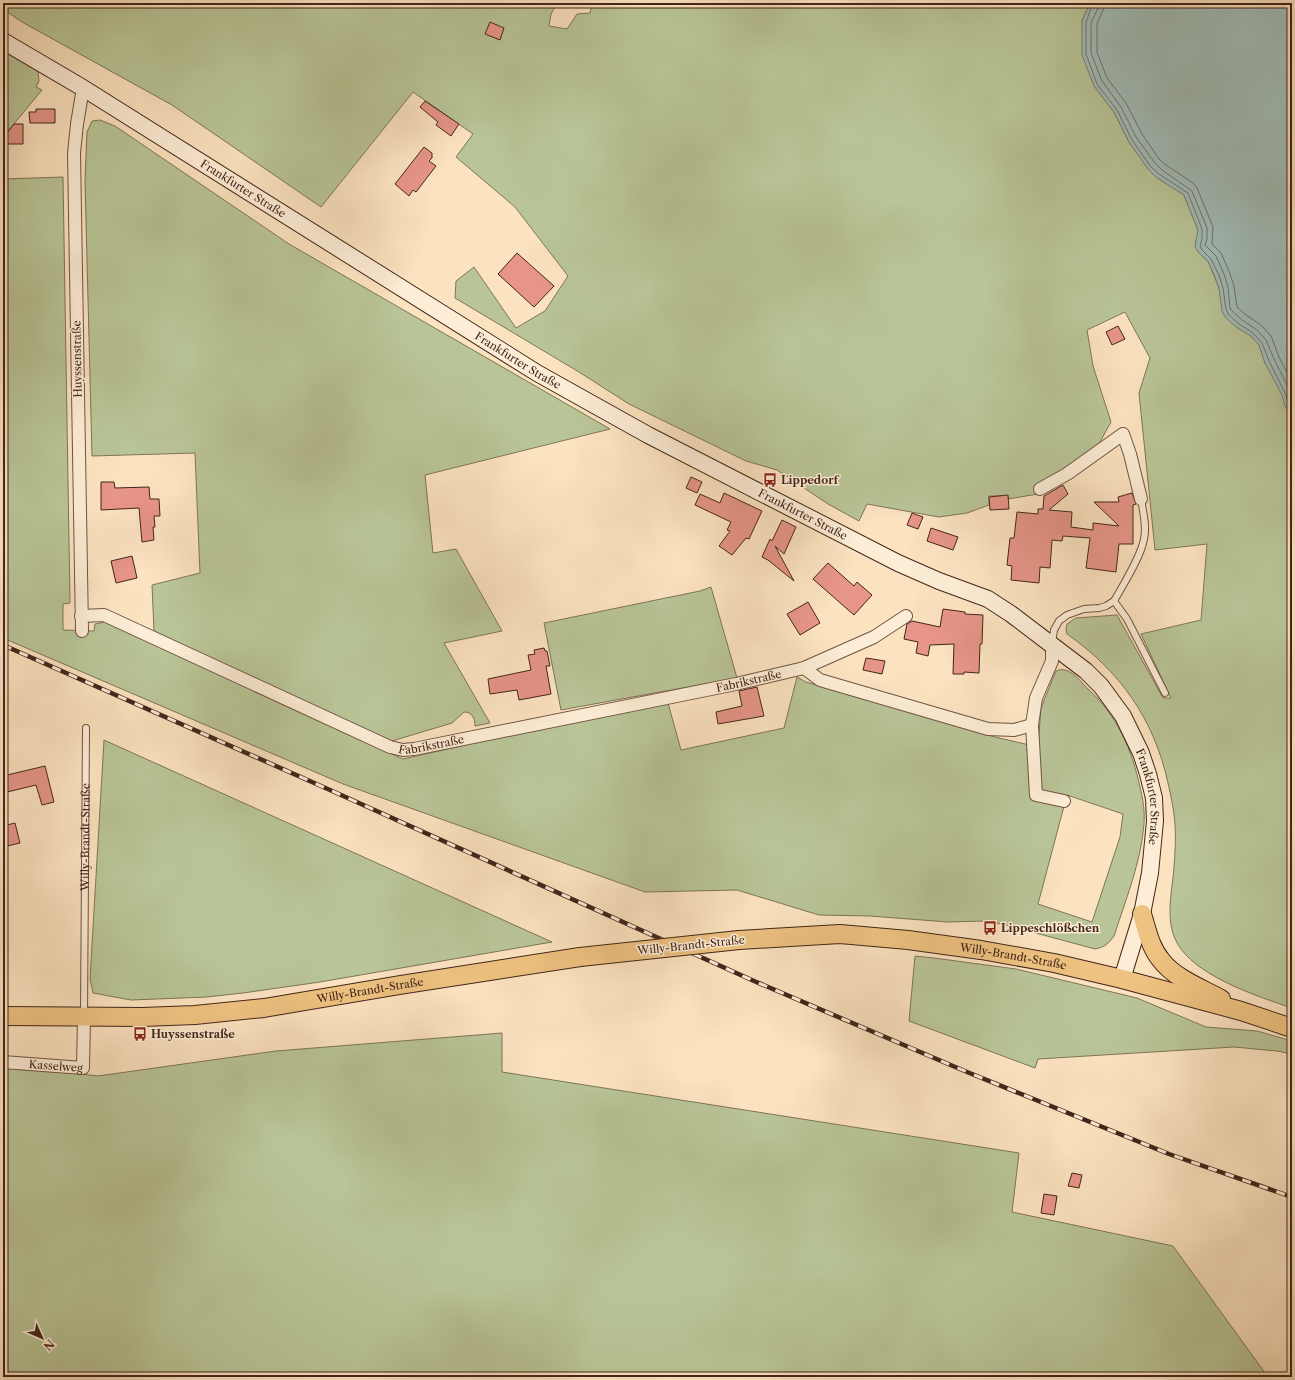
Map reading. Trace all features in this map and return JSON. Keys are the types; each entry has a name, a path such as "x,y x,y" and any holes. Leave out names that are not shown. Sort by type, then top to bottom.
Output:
{"main road":[{"name":"Frankfurter Straße","path":"3,41 83,88 537,373 648,435 891,559 939,581 988,599 1012,614 1086,671 1101,686 1123,716 1143,760 1154,798 1154,821 1150,873 1142,914 1122,979"},
{"path":"1142,914 1152,946 1161,961 1171,971 1241,1011"},
{"name":"Willy-Brandt-Straße","path":"3,1016 84,1018 195,1015 264,1008 400,985 580,958 739,940 840,934 908,940 982,950 1054,963 1122,979 1241,1011 1292,1028"}],"street":[{"name":"Huyssenstraße","path":"82,631 74,153 83,88"},
{"path":"1040,489 1067,474 1123,434 1130,454 1141,499"},
{"name":"Fabrikstraße","path":"81,616 104,615 390,747 403,750 712,689 804,668 874,637 906,616"},
{"path":"1052,644 1052,661 1036,698 1032,725 1036,795 1064,801"},
{"path":"804,668 820,680 988,729 1014,730 1032,725"},
{"name":"Kasselweg","path":"3,1062 83,1068 84,1018"}],"lane":[{"path":"1052,644 1054,630 1059,621 1067,615 1084,609 1106,606 1114,601 1142,549 1145,538 1145,523 1141,499"},
{"path":"1114,601 1127,619 1165,693"},
{"name":"Willy-Brandt-Straße","path":"84,1018 86,728"}],"green space":[{"path":"3,3 557,3 551,14 549,26 567,29 577,14 590,13 592,3 1090,3 1082,21 1094,86 1114,112 1129,142 1156,177 1184,195 1198,230 1198,238 1195,242 1199,253 1208,261 1219,288 1221,298 1236,327 1251,336 1259,345 1265,363 1282,394 1285,406 1292,416 1292,1008 1248,992 1217,978 1190,959 1175,940 1170,920 1175,846 1174,814 1162,760 1144,717 1132,698 1103,664 1086,648 1067,634 1067,624 1076,618 1117,615 1163,698 1171,698 1141,634 1201,620 1207,544 1155,550 1139,393 1150,358 1125,312 1087,330 1093,366 1111,422 1095,451 1044,493 1008,499 1008,496 989,496 989,505 967,513 939,517 867,504 859,521 828,504 777,470 746,461 629,404 579,372 455,298 456,281 474,267 516,328 545,311 568,276 515,207 456,157 473,134 413,92 321,207 172,105 22,22 3,9"},
{"path":"3,50 38,71 39,81 36,87 42,90 3,137"},
{"path":"100,120 115,126 289,244 610,429 425,475 433,553 456,549 502,631 444,643 490,723 475,726 472,716 469,713 464,712 452,723 392,741 205,656 154,631 152,585 200,573 195,453 92,456 85,181 87,132 92,121"},
{"path":"63,177 70,603 63,604 63,630 94,631 95,624 105,622 403,759 668,703 681,750 784,728 797,677 806,682 995,737 1038,747 1041,708 1056,671 1065,670 1078,678 1098,699 1115,722 1133,760 1142,796 1144,819 1140,852 1114,936 1106,945 1095,949 1006,925 985,921 948,922 870,916 819,915 737,890 645,892 343,784 3,638 3,179","holes":["1067,795 1123,814 1120,837 1092,922 1038,904"]},
{"path":"711,587 737,678 561,710 544,623 700,591"},
{"path":"104,740 552,942 320,982 207,997 131,1000 93,993 90,979"},
{"path":"915,956 1016,969 1137,998 1206,1027 1257,1031 1292,1041 1292,1054 1234,1047 1038,1059 1035,1068 909,1021"},
{"path":"502,1033 502,1072 1019,1153 1012,1212 1173,1246 1268,1377 3,1377 3,1065 98,1076 276,1051"}],"water":[{"path":"1090,3 1292,3 1292,416 1285,406 1282,395 1265,363 1259,345 1251,336 1236,327 1225,317 1222,311 1219,288 1215,277 1208,261 1195,247 1198,230 1184,195 1156,177 1148,169 1129,142 1114,112 1094,86 1082,55 1082,21"}],"building":[{"path":"490,22 504,28 500,40 485,34"},
{"path":"425,101 459,124 451,136 436,125 438,122 420,107"},
{"path":"36,109 55,109 55,123 30,123 29,112 36,112"},
{"path":"14,124 23,124 23,144 7,144 7,133"},
{"path":"424,147 432,153 432,158 429,161 436,166 416,192 413,190 409,196 395,184"},
{"path":"517,253 554,286 534,307 498,274"},
{"path":"1118,326 1125,339 1112,345 1106,332"},
{"path":"691,477 702,482 697,493 686,488"},
{"path":"101,482 114,482 115,488 149,487 150,499 159,499 160,516 154,516 154,540 142,542 139,508 101,510"},
{"path":"1063,485 1068,494 1049,510 1072,512 1071,527 1093,530 1093,523 1119,526 1094,502 1119,502 1118,497 1132,493 1136,504 1133,505 1133,544 1119,544 1116,572 1086,568 1090,538 1063,536 1062,541 1052,540 1050,568 1040,567 1039,583 1011,580 1012,566 1007,565 1010,538 1014,538 1017,512 1038,514 1038,509 1043,509 1044,496"},
{"path":"724,493 762,511 749,539 746,538 732,555 719,546 730,531 727,530 731,522 695,505 700,494 720,503"},
{"path":"1008,495 1009,509 990,510 989,497"},
{"path":"912,513 923,517 918,529 907,525"},
{"path":"782,520 796,527 784,554 775,546 794,581 762,557 770,539 772,541"},
{"path":"931,528 958,537 953,550 927,541"},
{"path":"132,556 137,578 116,583 111,561"},
{"path":"828,563 854,586 857,582 872,595 854,615 813,579"},
{"path":"808,602 820,623 800,635 787,614"},
{"path":"943,609 965,612 965,614 983,615 979,673 964,672 964,674 953,674 954,644 930,645 928,656 916,653 918,642 904,639 907,624 912,621 940,627"},
{"path":"544,648 545,651 547,651 550,666 546,666 551,694 519,700 517,690 490,694 488,679 531,670 528,655 535,654 534,650"},
{"path":"866,658 885,661 882,674 863,670"},
{"path":"757,687 764,716 718,724 716,712 742,706 739,691"},
{"path":"45,766 54,802 42,805 36,785 3,793 3,776"},
{"path":"15,823 20,843 3,847 3,826"},
{"path":"1072,1173 1082,1175 1079,1188 1068,1186"},
{"path":"1044,1194 1057,1196 1054,1215 1041,1213"}],"railway":[{"path":"3,645 754,981 967,1072 1169,1154 1292,1197"}],"place":[{"name":"Lippedorf","path":"770,480"},
{"name":"Lippeschlößchen","path":"990,928"},
{"name":"Huyssenstraße","path":"140,1034"}]}
